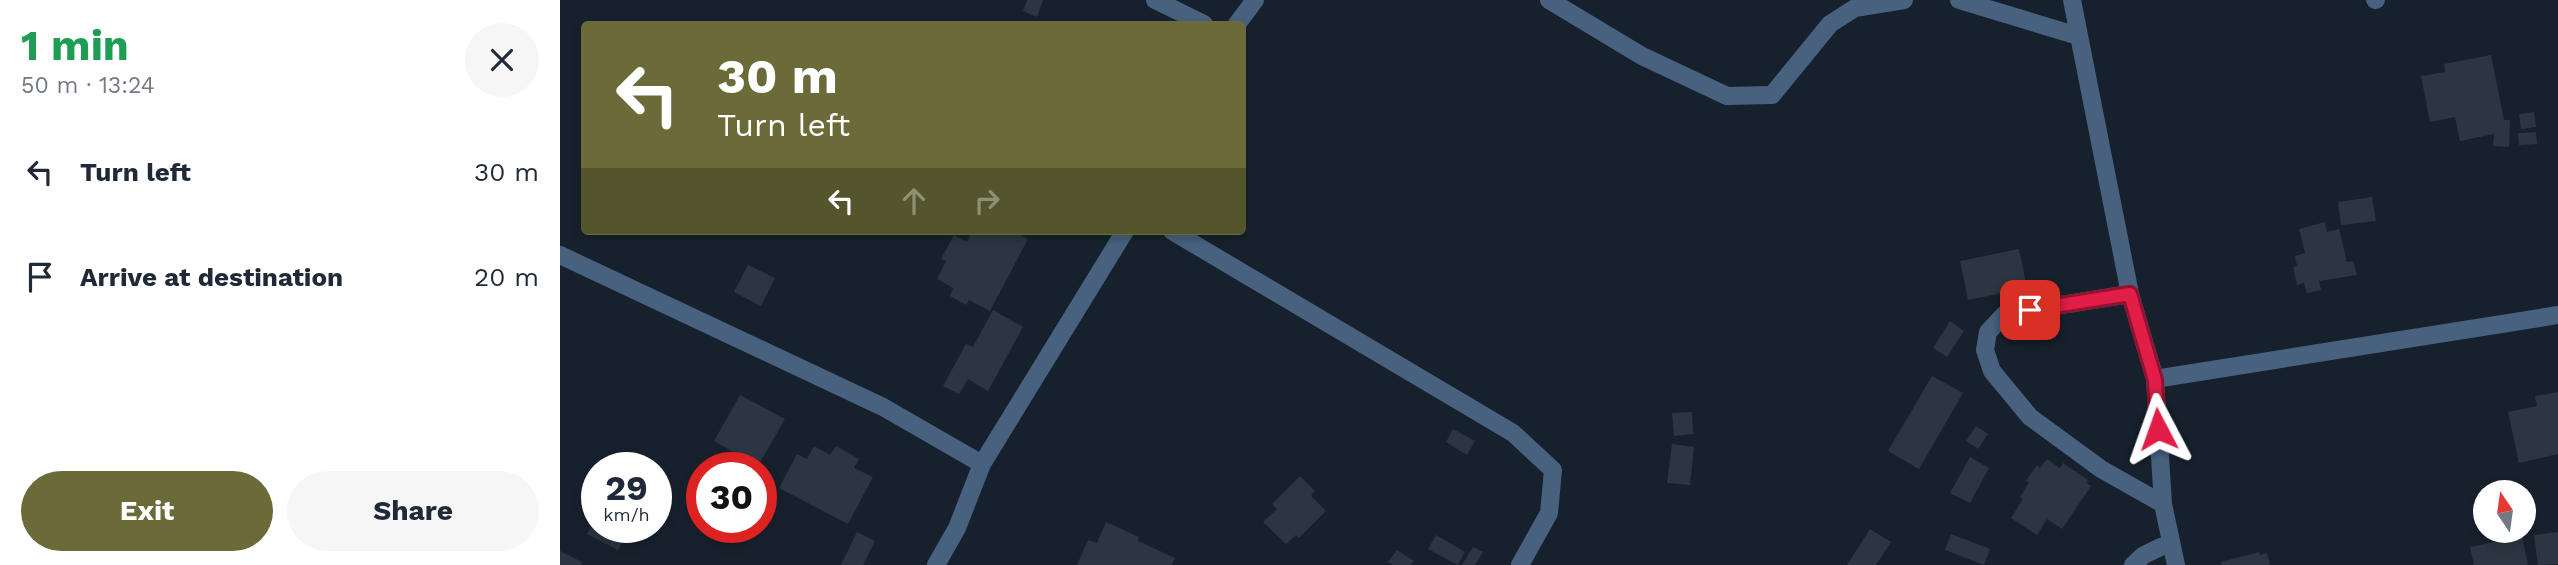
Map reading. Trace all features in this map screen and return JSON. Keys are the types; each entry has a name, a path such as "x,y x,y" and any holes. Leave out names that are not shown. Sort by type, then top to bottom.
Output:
{"street":[{"path":"1155,0 1198,21"},
{"path":"1239,21 1255,0"},
{"path":"1549,0 1642,57 1727,96 1772,95 1830,24 1853,4 1904,0"},
{"path":"1959,0 2078,36"},
{"path":"2072,0 2130,294 2155,380 2163,504 2176,565"},
{"path":"936,565 957,528 982,464 1123,235"},
{"path":"1179,235 1513,433 1553,470 1549,513 1520,565"},
{"path":"560,255 883,407 982,464"},
{"path":"2130,294 2005,314 1988,332 1985,350 1992,370 2030,416 2101,469 2163,504"},
{"path":"2155,380 2558,315"},
{"path":"2133,565 2144,555 2171,542"}],"building":[{"path":"1027,0 1043,0 1037,17 1023,11"},
{"path":"2491,55 2504,120 2510,120 2509,147 2493,146 2494,134 2460,141 2455,117 2430,122 2421,76 2445,72 2444,64"},
{"path":"2534,112 2536,127 2521,129 2519,114"},
{"path":"2536,132 2537,144 2519,145 2518,133"},
{"path":"2372,197 2376,221 2341,225 2338,202"},
{"path":"2325,222 2327,232 2339,229 2347,262 2353,261 2357,275 2319,281 2321,290 2307,293 2304,283 2297,285 2293,267 2297,266 2295,256 2305,253 2299,229"},
{"path":"954,235 967,242 970,235 1020,235 1028,239 990,311 969,300 966,305 950,296 953,288 937,279 946,261 941,259"},
{"path":"2019,249 2027,288 1968,300 1960,261"},
{"path":"748,265 775,278 761,306 734,292"},
{"path":"993,310 1023,327 988,391 968,379 959,394 943,386 966,344 973,347"},
{"path":"1950,321 1964,331 1947,357 1933,348"},
{"path":"1932,376 1963,393 1919,469 1888,451"},
{"path":"2558,392 2558,454 2519,463 2508,412 2537,406 2535,396"},
{"path":"740,395 785,419 766,452 733,452 714,441"},
{"path":"1692,412 1693,434 1674,436 1672,413"},
{"path":"1976,426 1988,434 1978,449 1966,441"},
{"path":"1453,429 1475,441 1467,455 1446,442"},
{"path":"1672,444 1694,447 1690,485 1667,483"},
{"path":"814,446 830,455 836,446 859,459 854,468 873,477 848,524 779,488 797,454 807,459"},
{"path":"1970,457 1989,468 1970,503 1950,493"},
{"path":"2047,459 2060,468 2063,463 2088,480 2087,483 2091,486 2062,529 2047,519 2037,535 2011,518 2023,499 2020,497 2029,483 2026,481 2037,465 2040,468"},
{"path":"1300,476 1315,491 1311,496 1326,511 1299,538 1296,535 1286,544 1263,522 1277,509 1272,504"},
{"path":"1106,522 1175,558 1172,565 1077,565 1088,540 1097,543"},
{"path":"1870,529 1891,542 1876,565 1847,565"},
{"path":"857,532 875,541 863,565 841,565"},
{"path":"2558,532 2558,564 2538,565 2536,535"},
{"path":"1951,534 1990,549 1984,565 1945,550"},
{"path":"1436,535 1465,552 1458,565 1428,549"},
{"path":"604,543 622,543 618,550"},
{"path":"2489,543 2523,543 2528,565 2474,565 2470,547"},
{"path":"1473,547 1483,552 1475,565 1462,565"},
{"path":"1397,550 1414,561 1411,565 1393,565 1388,562"},
{"path":"560,551 582,562 581,565 560,565"},
{"path":"2259,552 2260,555 2267,553 2270,565 2222,565 2221,562"}],"route":[{"path":"2030,310 2130,294 2155,380 2158,429"}]}
